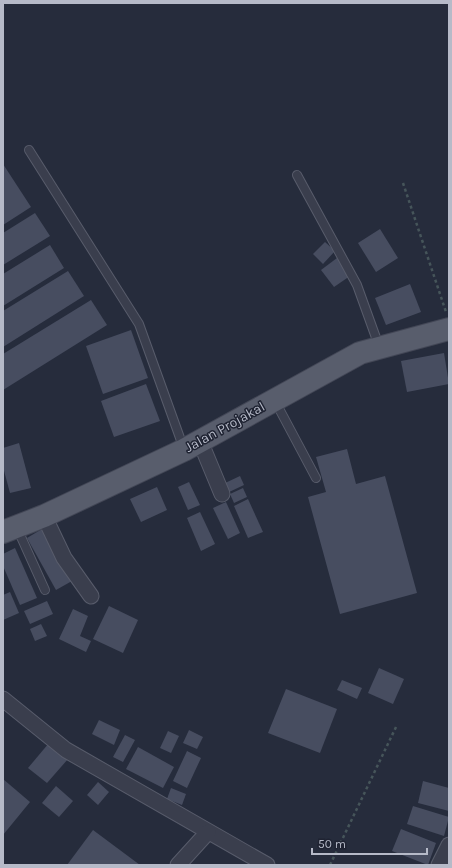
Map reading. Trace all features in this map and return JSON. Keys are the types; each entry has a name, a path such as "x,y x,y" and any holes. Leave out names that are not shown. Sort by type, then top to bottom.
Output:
{"main road":[{"name":"Jalan Projakal","path":"10,530 44,516 192,446 360,353 448,322"}],"street":[{"path":"192,446 222,494"},
{"path":"44,516 64,558 91,596"},
{"path":"3,699 66,750 267,865"},
{"path":"178,865 208,832"},
{"path":"439,865 449,845"}],"lane":[{"path":"29,150 139,324 192,446"},
{"path":"297,175 357,285 379,347"},
{"path":"274,400 316,478"},
{"path":"10,530 44,590"}],"path":[{"path":"403,183 448,322"},
{"path":"330,865 396,727"}],"building":[{"path":"3,164 31,207 3,225"},
{"path":"35,213 50,236 3,265 3,233"},
{"path":"380,229 398,258 376,272 358,243"},
{"path":"325,242 335,251 323,264 313,254"},
{"path":"50,245 64,268 3,306 3,274"},
{"path":"337,258 350,276 334,287 321,270"},
{"path":"68,271 84,296 3,347 3,311"},
{"path":"410,284 421,312 386,325 375,298"},
{"path":"91,300 107,325 3,390 3,354"},
{"path":"131,330 148,378 103,394 86,346"},
{"path":"444,353 449,384 407,392 401,361"},
{"path":"146,384 160,421 114,437 101,401"},
{"path":"19,443 31,488 10,493 3,467 3,448"},
{"path":"347,449 356,484 385,476 417,593 340,614 308,497 326,492 316,457"},
{"path":"240,476 244,485 227,493 223,484"},
{"path":"189,482 200,505 188,510 178,487"},
{"path":"157,487 167,510 141,522 130,499"},
{"path":"243,488 247,497 234,503 230,494"},
{"path":"248,499 263,532 248,538 234,506"},
{"path":"226,502 240,533 228,539 213,508"},
{"path":"200,512 215,544 201,551 187,518"},
{"path":"42,529 72,581 56,590 27,538"},
{"path":"15,548 37,598 20,605 3,566 3,554"},
{"path":"10,592 19,613 3,620 3,595"},
{"path":"47,601 53,614 30,624 24,611"},
{"path":"109,606 138,620 123,653 93,639"},
{"path":"73,609 88,616 80,636 91,641 86,652 59,639"},
{"path":"41,624 47,636 35,641 30,629"},
{"path":"379,668 404,679 393,704 368,693"},
{"path":"342,680 362,688 357,699 337,690"},
{"path":"286,689 337,709 320,753 268,733"},
{"path":"99,720 120,730 114,745 92,734"},
{"path":"189,730 203,737 197,749 183,743"},
{"path":"168,731 179,736 171,753 160,748"},
{"path":"125,735 135,740 123,762 113,757"},
{"path":"49,743 68,759 47,783 28,768"},
{"path":"138,747 174,767 163,788 126,769"},
{"path":"187,751 201,758 187,788 173,781"},
{"path":"3,779 30,802 3,835"},
{"path":"423,781 449,788 449,811 418,803"},
{"path":"98,782 109,792 98,805 87,795"},
{"path":"56,786 73,801 59,817 42,803"},
{"path":"171,788 186,794 182,805 167,799"},
{"path":"413,806 449,817 444,836 407,824"},
{"path":"401,829 436,843 428,865 392,851"},
{"path":"93,830 140,865 67,865"}]}
